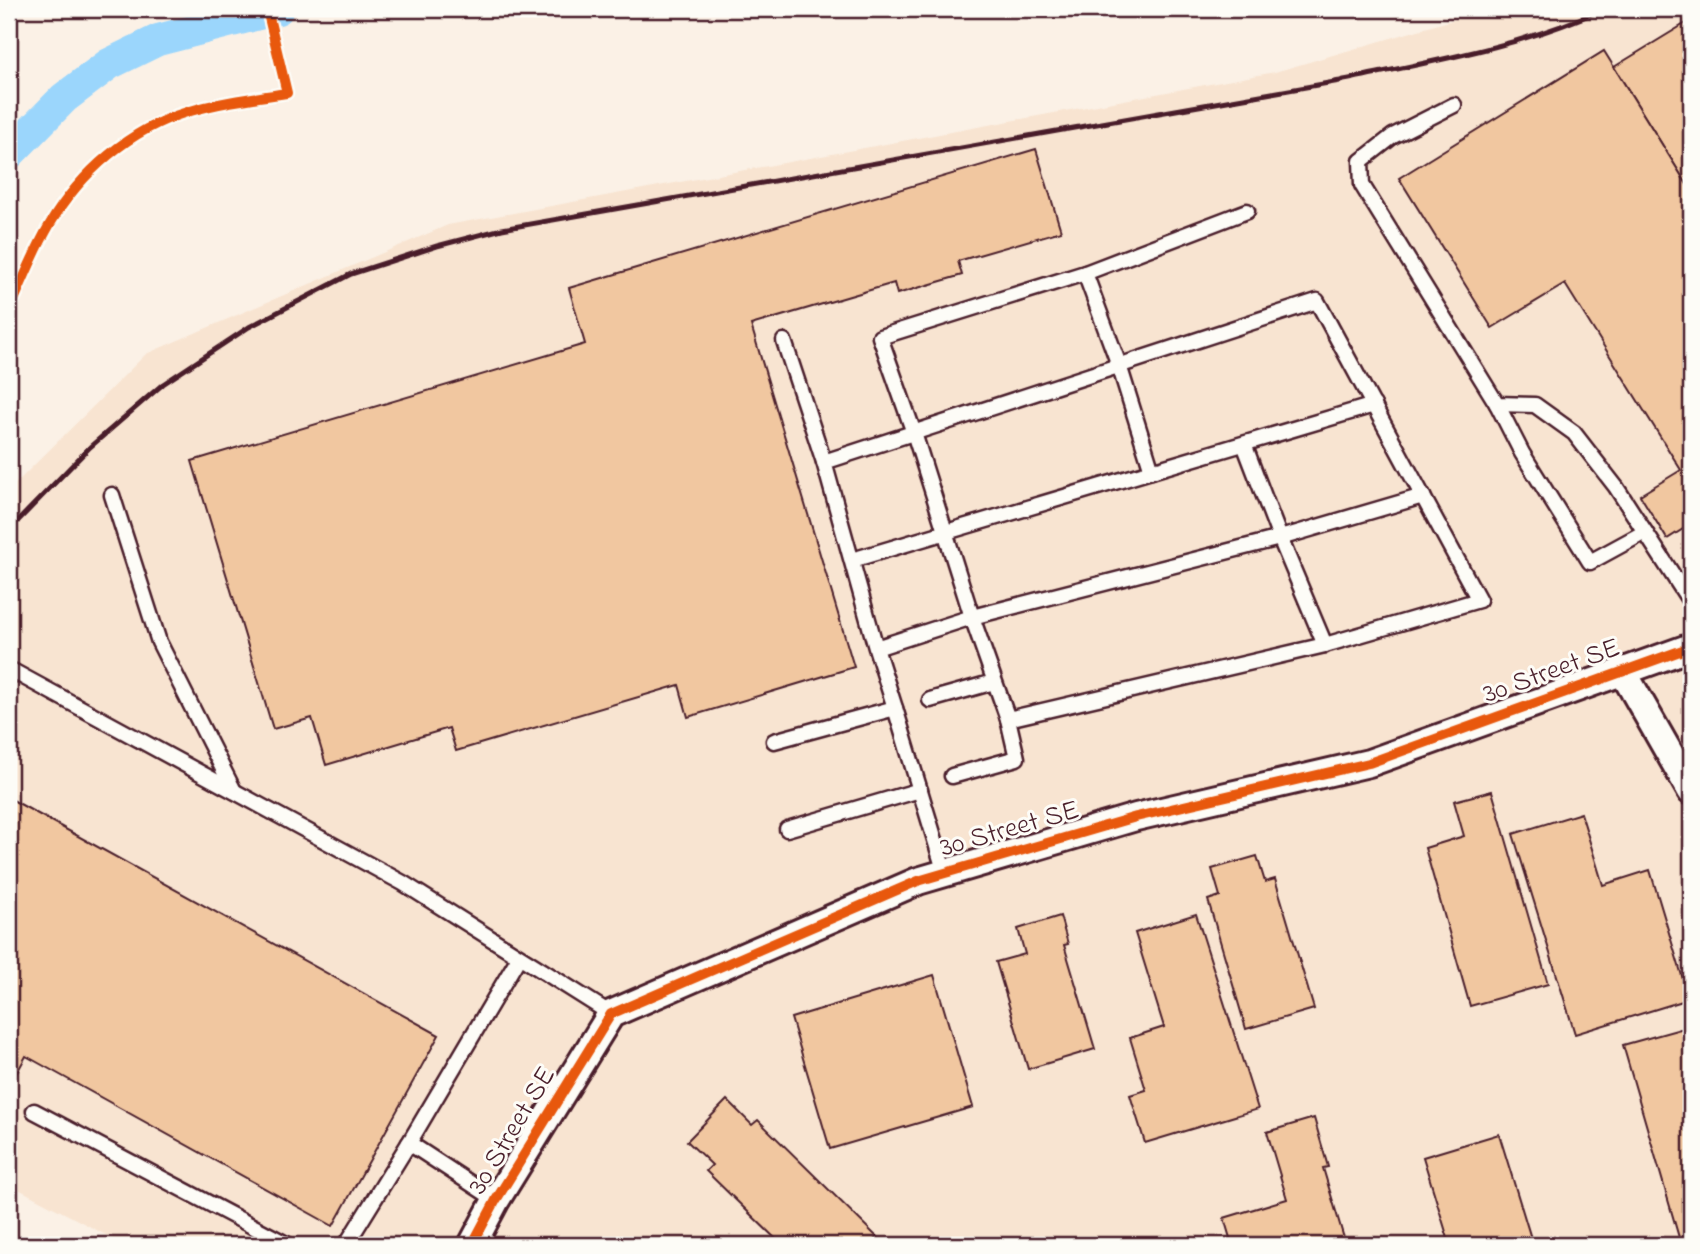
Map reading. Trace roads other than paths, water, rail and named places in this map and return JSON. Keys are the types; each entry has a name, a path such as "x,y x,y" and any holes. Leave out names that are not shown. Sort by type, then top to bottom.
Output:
{"street":[{"name":"30 Street SE","path":"472,1245 496,1200 611,1014 905,886 1136,817 1369,763 1691,647"},
{"path":"1622,670 1691,790"}],"lane":[{"path":"1454,105 1393,135 1360,161 1362,185 1497,404 1522,453 1590,562 1645,532"},
{"path":"952,776 1017,758 1008,719 880,337 1085,273 1247,211"},
{"path":"1085,273 1119,365 1152,471"},
{"path":"824,462 1317,301 1479,600 1325,645 1008,719"},
{"path":"784,341 824,462 876,648 945,873"},
{"path":"1497,404 1535,405 1574,433 1616,487 1691,603"},
{"path":"852,560 1374,405"},
{"path":"1244,444 1325,645"},
{"path":"112,495 159,642 234,791"},
{"path":"876,648 972,617 1280,538 1423,496"},
{"path":"9,669 402,883 611,1014"},
{"path":"930,700 995,682"},
{"path":"774,741 895,708"},
{"path":"787,829 920,790"},
{"path":"346,1245 519,957"},
{"path":"34,1111 288,1245"},
{"path":"409,1143 496,1200"}],"waterway":[{"path":"9,154 64,98 109,64 158,40 278,9"}],"railway":[{"path":"9,530 90,447 163,384 249,327 351,274 437,246 502,229 1407,67 1539,34 1602,9"}]}
